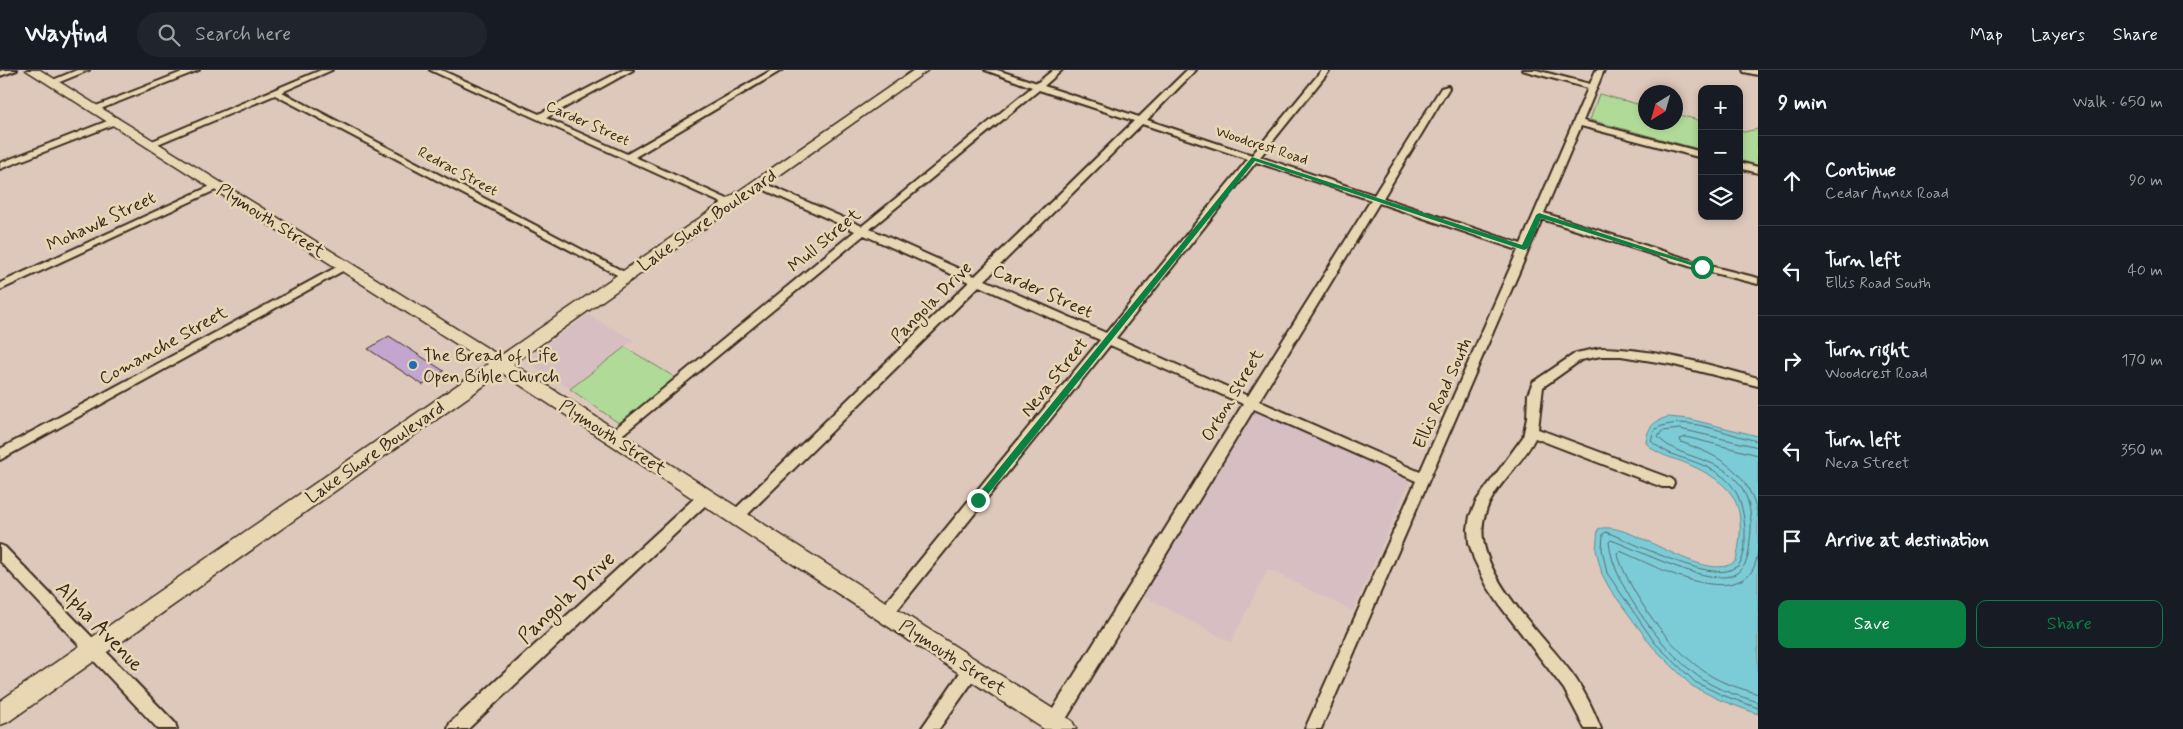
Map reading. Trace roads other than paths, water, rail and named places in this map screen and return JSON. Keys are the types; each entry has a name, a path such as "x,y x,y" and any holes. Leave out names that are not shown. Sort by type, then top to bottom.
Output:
{"street":[{"path":"0,74 13,70"},
{"name":"Plymouth Street","path":"32,70 502,364 1059,726"},
{"path":"52,82 85,70"},
{"path":"94,108 195,70"},
{"path":"150,144 328,70"},
{"name":"Carder Street","path":"434,70 730,204"},
{"path":"539,118 629,70"},
{"path":"627,158 778,70"},
{"name":"Lake Shore Boulevard","path":"0,714 922,70"},
{"name":"Woodcrest Road","path":"989,70 1524,248"},
{"name":"Mull Street","path":"612,436 1058,70"},
{"name":"Pangola Drive","path":"736,517 1192,70"},
{"name":"Neva Street","path":"885,614 1326,70"},
{"path":"1526,70 1593,87"},
{"name":"Ellis Road South","path":"1313,729 1539,215 1600,70"},
{"path":"1747,70 1758,73"},
{"name":"Orton Street","path":"1059,726 1250,402 1444,88"},
{"name":"Redrac Street","path":"275,92 627,276"},
{"path":"0,166 115,121"},
{"path":"1578,122 1698,154"},
{"path":"1743,166 1758,170"},
{"name":"Carder Street","path":"759,184 1423,478"},
{"name":"Mohawk Street","path":"0,287 217,186"},
{"path":"1539,215 1702,267 1758,281"},
{"name":"Comanche Street","path":"0,455 344,266"},
{"path":"1593,729 1576,692 1552,657 1494,585 1481,558 1475,533 1478,513 1486,495 1526,445 1532,432 1535,389 1542,380 1561,370 1574,358 1595,351 1617,352 1660,359 1758,382"},
{"path":"1532,432 1667,483"},
{"name":"Pangola Drive","path":"456,729 705,497"},
{"name":"Alpha Avenue","path":"0,551 169,729"},
{"path":"929,729 972,669"}],"water":[{"path":"1668,417 1689,419 1758,436 1758,714 1720,700 1692,686 1652,646 1610,589 1602,574 1596,550 1598,529 1612,528 1629,533 1687,559 1706,565 1722,567 1736,561 1740,525 1734,498 1726,488 1701,470 1658,453 1646,443 1652,426"}],"place":[{"name":"The Bread of Life Open Bible Church","path":"413,365"}]}
